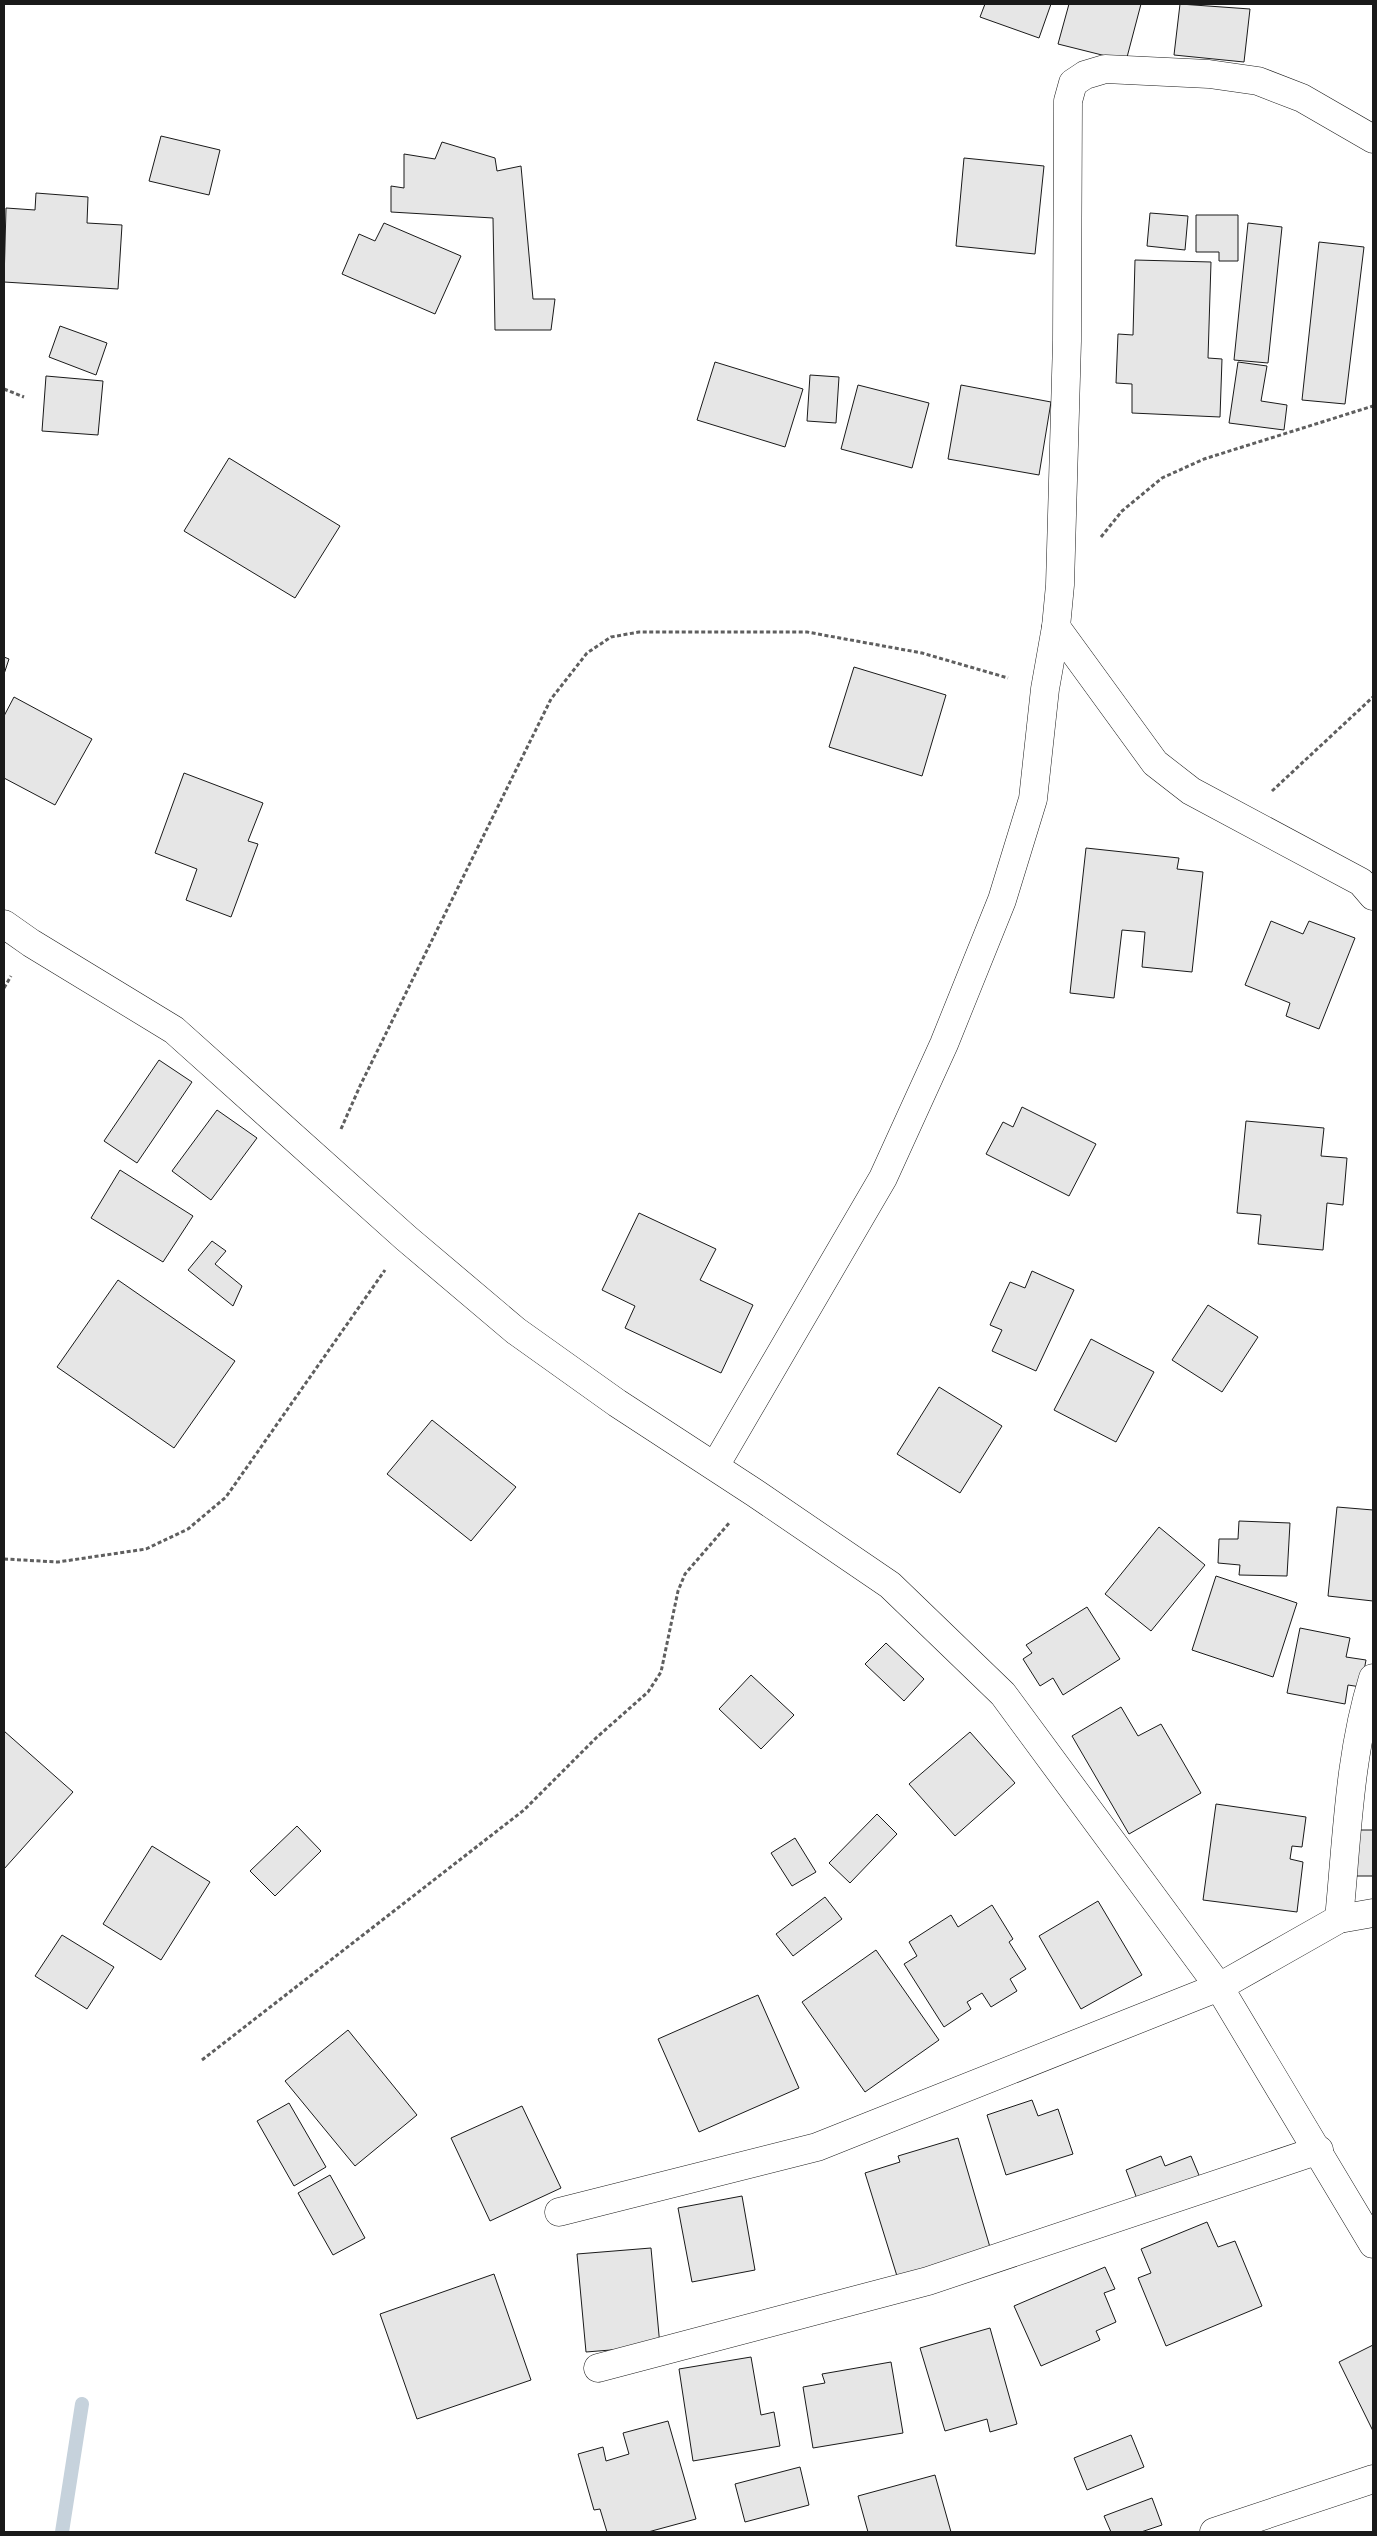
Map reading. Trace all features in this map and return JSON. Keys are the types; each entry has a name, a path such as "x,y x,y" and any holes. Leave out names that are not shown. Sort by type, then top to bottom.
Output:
{"street":[{"path":"715,1466 883,1178 944,1044 1002,900 1033,799 1045,689 1056,627 1060,585 1067,341 1068,101 1073,83 1085,75 1105,69 1209,74 1258,80 1302,98 1373,139"},
{"path":"1056,627 1155,763 1191,791 1361,882 1373,896"},
{"path":"4,924 31,943 174,1030 406,1238 516,1331 617,1403 715,1466 890,1585 1003,1694 1219,1987 1319,2150 1373,2244"},
{"path":"1339,1919 1352,1789 1364,1709 1373,1678"},
{"path":"559,2212 817,2147 1219,1987 1339,1919 1373,1913"},
{"path":"598,2368 928,2281 1319,2150"},
{"path":"1214,2532 1373,2479"}],"path":[{"path":"4,390 24,398"},
{"path":"1098,541 1122,511 1162,478 1204,459 1373,406"},
{"path":"326,1167 360,1086 552,699 587,653 611,637 639,632 807,632 922,653 1045,689"},
{"path":"1242,818 1373,698"},
{"path":"4,1559 58,1562 146,1549 188,1530 226,1497 406,1238"},
{"path":"202,2060 524,1810 596,1738 648,1692 661,1672 678,1591 685,1574 755,1493"}],"building":[{"path":"985,4 1051,4 1039,38 980,17"},
{"path":"1069,4 1141,4 1126,61 1058,44"},
{"path":"1180,4 1250,9 1244,62 1174,55"},
{"path":"161,136 220,150 209,195 149,181"},
{"path":"442,142 495,158 497,171 521,166 533,299 555,299 551,330 495,330 493,218 391,212 391,186 404,188 404,154 435,159"},
{"path":"964,158 1044,166 1035,254 956,246"},
{"path":"36,193 88,197 87,223 122,225 118,289 4,282 6,208 35,210"},
{"path":"1150,213 1188,216 1185,250 1147,246"},
{"path":"1196,215 1238,215 1238,261 1219,261 1219,252 1196,252"},
{"path":"384,223 461,256 435,314 342,274 359,234 375,241"},
{"path":"1248,223 1282,227 1268,363 1234,360"},
{"path":"1319,242 1364,247 1345,404 1302,400"},
{"path":"1135,260 1211,262 1208,358 1222,359 1220,417 1132,413 1132,384 1116,383 1118,334 1133,335"},
{"path":"60,326 107,343 96,375 49,357"},
{"path":"715,362 803,389 785,447 697,420"},
{"path":"1238,362 1267,366 1261,401 1287,405 1284,430 1229,423"},
{"path":"810,375 839,377 836,423 807,421"},
{"path":"46,376 103,381 98,435 42,431"},
{"path":"858,385 929,403 912,468 841,449"},
{"path":"961,385 1051,402 1039,475 948,459"},
{"path":"229,458 340,526 295,598 184,531"},
{"path":"4,657 9,659 4,674"},
{"path":"854,667 946,695 922,776 829,747"},
{"path":"14,697 92,739 55,805 4,778 4,716"},
{"path":"184,773 263,803 248,841 258,844 231,917 186,900 197,869 155,853"},
{"path":"1086,848 1179,858 1177,869 1203,872 1192,972 1142,967 1145,932 1122,930 1114,998 1070,993"},
{"path":"1271,921 1303,934 1309,921 1355,938 1319,1029 1286,1016 1290,1003 1245,985"},
{"path":"159,1060 192,1082 137,1163 104,1141"},
{"path":"1022,1107 1096,1144 1069,1196 986,1154 1003,1122 1013,1127"},
{"path":"217,1110 257,1138 211,1200 172,1171"},
{"path":"1246,1121 1324,1128 1321,1156 1347,1158 1343,1205 1327,1203 1323,1250 1258,1244 1261,1215 1237,1213"},
{"path":"120,1170 193,1216 163,1262 91,1218"},
{"path":"639,1213 716,1249 700,1280 753,1305 721,1373 625,1328 635,1306 602,1290"},
{"path":"212,1241 226,1251 215,1264 242,1286 233,1306 188,1270"},
{"path":"1032,1271 1074,1290 1036,1371 992,1351 1002,1330 990,1325 1010,1282 1025,1288"},
{"path":"118,1280 235,1361 174,1448 57,1367"},
{"path":"1208,1305 1258,1337 1222,1392 1172,1360"},
{"path":"1091,1339 1154,1372 1116,1442 1054,1410"},
{"path":"939,1387 1002,1426 960,1493 897,1454"},
{"path":"432,1420 516,1487 471,1541 387,1474"},
{"path":"1337,1507 1373,1510 1373,1601 1328,1596"},
{"path":"1239,1521 1290,1523 1287,1576 1239,1575 1240,1565 1218,1563 1219,1539 1238,1539"},
{"path":"1159,1527 1205,1565 1151,1631 1105,1594"},
{"path":"1216,1576 1297,1603 1273,1677 1192,1650"},
{"path":"1087,1607 1120,1659 1063,1695 1053,1678 1040,1686 1023,1659 1032,1653 1026,1645"},
{"path":"1300,1628 1350,1638 1346,1657 1366,1660 1361,1687 1348,1685 1345,1704 1287,1693"},
{"path":"886,1643 924,1679 904,1701 865,1664"},
{"path":"751,1675 794,1715 761,1749 719,1709"},
{"path":"1121,1707 1138,1736 1161,1724 1201,1793 1129,1834 1072,1736"},
{"path":"4,1731 73,1792 4,1869"},
{"path":"970,1732 1015,1783 955,1836 909,1784"},
{"path":"1216,1804 1306,1817 1302,1847 1292,1846 1290,1859 1303,1862 1297,1912 1203,1900"},
{"path":"877,1814 897,1834 850,1883 829,1863"},
{"path":"297,1826 321,1851 275,1896 250,1871"},
{"path":"1358,1830 1373,1830 1373,1876 1356,1876"},
{"path":"795,1838 816,1872 792,1886 771,1853"},
{"path":"152,1846 210,1882 161,1960 103,1924"},
{"path":"825,1897 842,1919 793,1956 776,1934"},
{"path":"1098,1901 1142,1975 1081,2009 1039,1936"},
{"path":"992,1905 1013,1939 1009,1942 1026,1969 1010,1979 1017,1991 991,2007 982,1993 967,2002 971,2009 944,2027 904,1964 917,1956 909,1942 951,1915 958,1927"},
{"path":"62,1935 114,1967 87,2009 35,1976"},
{"path":"876,1950 939,2040 865,2092 802,2002"},
{"path":"758,1995 799,2088 699,2132 658,2039"},
{"path":"348,2030 417,2115 355,2166 285,2081"},
{"path":"1032,2100 1038,2116 1058,2109 1073,2154 1006,2175 987,2115"},
{"path":"289,2103 326,2167 294,2186 257,2121"},
{"path":"522,2106 561,2188 490,2221 451,2138"},
{"path":"958,2138 992,2254 897,2276 865,2173 900,2162 898,2156"},
{"path":"1161,2156 1165,2166 1191,2156 1201,2180 1139,2204 1126,2170"},
{"path":"330,2175 365,2238 333,2255 298,2193"},
{"path":"742,2196 755,2270 692,2282 678,2208"},
{"path":"1207,2222 1218,2247 1235,2241 1262,2306 1166,2346 1138,2278 1151,2273 1141,2249"},
{"path":"651,2248 660,2346 586,2352 577,2254"},
{"path":"1105,2267 1115,2289 1104,2293 1116,2322 1096,2331 1100,2340 1041,2366 1014,2306"},
{"path":"494,2274 531,2380 417,2419 380,2314"},
{"path":"990,2328 1017,2424 990,2432 987,2419 945,2431 920,2348"},
{"path":"1373,2345 1373,2431 1339,2362"},
{"path":"751,2357 761,2415 774,2412 780,2446 693,2461 679,2369"},
{"path":"891,2362 903,2433 813,2448 803,2387 825,2383 822,2374"},
{"path":"668,2421 696,2519 648,2532 607,2532 600,2509 594,2510 578,2454 603,2447 606,2461 629,2454 623,2433"},
{"path":"1131,2435 1144,2467 1087,2490 1074,2458"},
{"path":"800,2467 809,2505 745,2522 735,2484"},
{"path":"935,2475 951,2532 868,2532 858,2496"},
{"path":"1152,2498 1162,2525 1141,2532 1111,2532 1104,2516"}],"waterway":[{"path":"62,2532 82,2404"}]}
